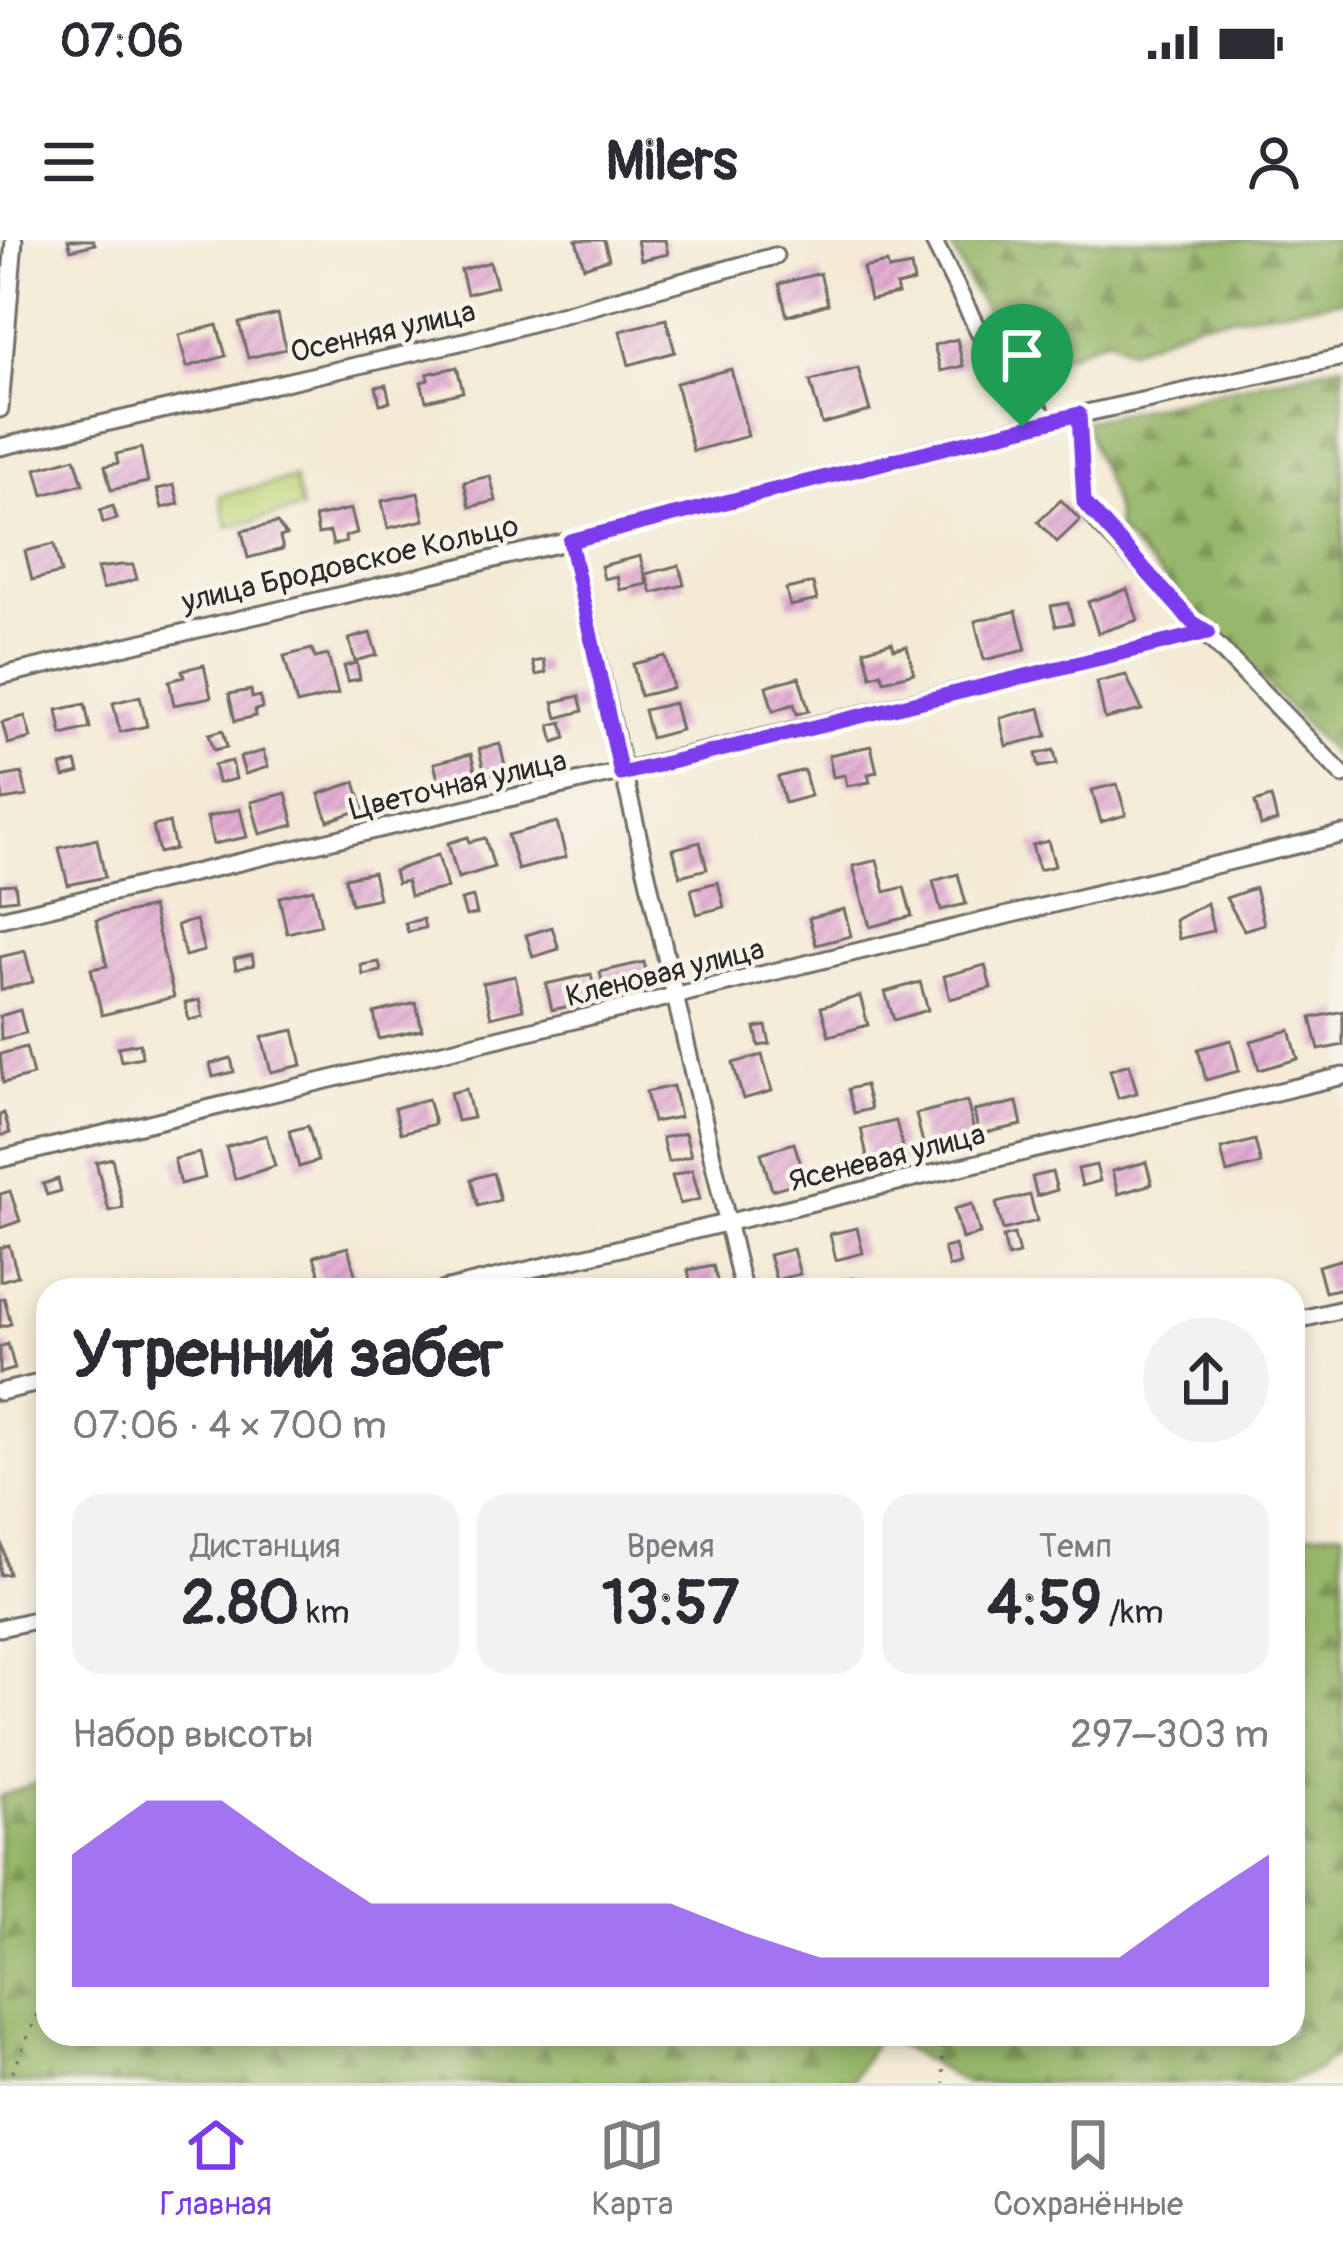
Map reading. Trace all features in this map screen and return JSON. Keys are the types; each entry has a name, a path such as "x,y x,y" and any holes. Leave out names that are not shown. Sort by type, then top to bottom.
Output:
{"street":[{"path":"0,409 14,240"},
{"path":"933,240 980,334 1048,421"},
{"name":"Осенняя улица","path":"0,447 469,340 775,256"},
{"name":"улица Бродовское Кольцо","path":"0,676 1048,421 1343,358"},
{"path":"1079,414 1084,502 1192,622 1208,632 1343,775"},
{"path":"570,541 740,1278"},
{"name":"Цветочная улица","path":"0,920 1208,632"},
{"name":"Кленовая улица","path":"0,1159 1343,834"},
{"name":"Ясеневая улица","path":"496,1278 1343,1076"},
{"path":"1305,1319 1343,1310"},
{"path":"0,1392 36,1384"},
{"path":"0,1628 36,1620"}],"path":[{"path":"8,2083 36,2018"},
{"path":"942,2046 944,2083"}],"green space":[{"path":"948,240 1343,240 1343,300 1197,322 1129,350 1108,337 1055,360 1020,359 972,289"},
{"path":"1343,364 1343,764 1117,530 1113,502 1085,421"},
{"path":"294,478 302,509 228,527 220,496"},
{"path":"1343,1531 1343,2048 1319,2069 1286,2083 965,2083 900,2046 1305,2046 1305,1534"},
{"path":"36,1784 36,2046 872,2046 851,2083 0,2083 0,1796"}],"building":[{"path":"68,240 93,240 95,244 71,250"},
{"path":"576,240 604,240 609,259 584,267"},
{"path":"637,240 665,240 668,254 641,260"},
{"path":"490,262 497,286 467,294 461,270"},
{"path":"887,263 889,270 911,266 914,282 896,286 898,294 870,300 863,268"},
{"path":"820,273 828,304 787,316 779,284"},
{"path":"278,314 286,349 248,358 239,323"},
{"path":"666,319 675,352 629,365 620,331"},
{"path":"217,325 226,356 187,367 179,335"},
{"path":"957,339 963,366 941,371 934,345"},
{"path":"457,367 463,392 426,401 421,382 428,380 427,374"},
{"path":"858,368 870,411 822,424 810,381"},
{"path":"731,369 748,436 693,451 676,383"},
{"path":"386,385 390,402 380,404 376,387"},
{"path":"141,448 148,482 111,490 105,466 118,463 116,454"},
{"path":"75,458 83,484 43,495 36,469"},
{"path":"490,476 496,501 470,507 464,482"},
{"path":"174,485 179,504 162,508 157,489"},
{"path":"418,493 424,520 388,528 382,501"},
{"path":"1061,500 1080,520 1057,542 1038,522"},
{"path":"113,506 117,519 103,523 100,510"},
{"path":"351,509 357,533 345,536 346,542 333,545 330,532 318,534 315,517"},
{"path":"277,523 286,535 280,537 283,549 248,558 242,531"},
{"path":"54,544 61,573 32,580 25,551"},
{"path":"640,556 647,584 620,590 617,576 604,579 601,566"},
{"path":"133,565 137,579 103,589 97,568"},
{"path":"679,565 684,585 652,593 646,574"},
{"path":"813,583 817,600 790,606 786,589"},
{"path":"1127,589 1138,620 1098,633 1088,602"},
{"path":"1068,603 1073,623 1056,626 1051,606"},
{"path":"1016,611 1026,650 984,660 975,621"},
{"path":"370,633 377,655 355,661 349,639"},
{"path":"892,642 894,649 907,646 914,673 884,681 881,673 871,676 864,650"},
{"path":"312,649 315,658 328,655 338,694 297,704 284,656"},
{"path":"665,656 673,688 640,696 633,664"},
{"path":"544,660 546,673 536,675 533,662"},
{"path":"357,663 360,679 348,681 344,666"},
{"path":"204,665 211,697 174,705 169,681 184,677 182,670"},
{"path":"1126,675 1142,710 1105,719 1097,682"},
{"path":"799,677 809,711 797,714 794,704 773,711 766,686"},
{"path":"251,690 252,698 260,696 262,708 255,710 256,716 235,721 229,694"},
{"path":"140,696 147,726 120,732 113,703"},
{"path":"579,696 583,711 557,718 553,702"},
{"path":"674,703 681,730 651,738 644,710"},
{"path":"85,704 90,728 62,735 57,710"},
{"path":"1040,708 1047,736 1006,746 1000,718"},
{"path":"25,716 31,738 8,744 2,722"},
{"path":"562,722 566,738 554,742 550,725"},
{"path":"223,730 227,747 214,750 209,734"},
{"path":"500,744 506,771 485,776 479,749"},
{"path":"871,746 877,772 868,774 870,782 847,786 845,775 833,777 829,755"},
{"path":"1054,750 1057,764 1039,767 1036,754"},
{"path":"263,751 268,767 245,774 240,757"},
{"path":"471,754 477,778 440,788 434,763"},
{"path":"232,761 236,779 218,783 214,765"},
{"path":"76,762 79,773 64,777 61,766"},
{"path":"804,770 811,796 785,803 778,777"},
{"path":"22,773 27,796 3,800 0,777"},
{"path":"355,782 363,809 328,821 319,794"},
{"path":"1117,784 1126,815 1101,822 1092,790"},
{"path":"286,793 294,825 260,834 251,802"},
{"path":"1271,797 1277,821 1261,826 1255,802"},
{"path":"240,809 247,837 213,844 207,817"},
{"path":"169,822 175,849 159,853 153,826"},
{"path":"557,822 566,857 518,870 508,835"},
{"path":"468,837 469,842 485,838 494,867 458,878 448,843"},
{"path":"97,839 105,877 68,885 59,848"},
{"path":"1048,841 1055,866 1039,870 1032,845"},
{"path":"700,842 707,869 680,876 673,849"},
{"path":"438,855 447,888 410,896 407,881 397,883 394,871"},
{"path":"877,860 885,892 904,887 912,916 870,927 853,866"},
{"path":"373,872 379,898 351,904 345,878"},
{"path":"958,874 966,904 941,910 933,881"},
{"path":"718,882 724,907 697,914 691,889"},
{"path":"15,884 17,899 0,901 0,885"},
{"path":"1255,888 1264,924 1244,930 1226,898"},
{"path":"313,889 321,925 287,933 279,897"},
{"path":"473,897 477,914 466,916 461,900"},
{"path":"1207,903 1213,931 1179,939 1175,920"},
{"path":"152,907 174,997 102,1015 91,969 107,966 96,920"},
{"path":"844,909 851,936 816,945 809,918"},
{"path":"423,919 425,928 408,932 405,923"},
{"path":"196,920 204,951 185,956 177,925"},
{"path":"552,927 559,949 533,957 526,935"},
{"path":"25,951 33,982 1,990 0,957"},
{"path":"252,955 254,965 236,969 234,959"},
{"path":"379,962 381,971 363,975 361,965"},
{"path":"644,962 650,990 606,1000 600,972"},
{"path":"985,965 991,988 950,999 944,976"},
{"path":"591,974 597,1000 552,1010 546,984"},
{"path":"515,976 523,1009 491,1017 483,983"},
{"path":"920,982 928,1010 894,1020 885,992"},
{"path":"860,996 868,1025 829,1036 821,1007"},
{"path":"199,1000 203,1017 189,1020 185,1003"},
{"path":"416,1003 422,1030 379,1039 374,1013"},
{"path":"20,1010 26,1033 1,1039 0,1016"},
{"path":"1343,1011 1343,1045 1319,1050 1311,1018"},
{"path":"766,1026 770,1044 759,1046 755,1028"},
{"path":"294,1030 302,1065 271,1072 262,1037"},
{"path":"1290,1030 1298,1059 1259,1070 1251,1041"},
{"path":"1231,1040 1239,1071 1206,1080 1198,1049"},
{"path":"140,1043 142,1057 121,1061 118,1047"},
{"path":"26,1047 33,1075 3,1083 0,1054"},
{"path":"762,1055 772,1091 743,1099 733,1063"},
{"path":"231,1058 234,1072 213,1077 210,1064"},
{"path":"1129,1064 1137,1093 1118,1098 1110,1070"},
{"path":"865,1085 871,1109 854,1113 848,1089"},
{"path":"673,1086 680,1117 653,1122 646,1092"},
{"path":"466,1089 473,1118 457,1121 450,1093"},
{"path":"428,1099 435,1124 401,1133 395,1108"},
{"path":"967,1101 976,1139 925,1152 916,1114"},
{"path":"1017,1102 1022,1125 979,1134 974,1111"},
{"path":"4,1113 10,1133 0,1136 0,1115"},
{"path":"896,1121 906,1160 870,1169 861,1129"},
{"path":"308,1126 318,1161 299,1167 289,1131"},
{"path":"685,1133 691,1156 668,1162 662,1138"},
{"path":"266,1135 275,1166 235,1179 226,1147"},
{"path":"1255,1140 1261,1164 1227,1173 1221,1149"},
{"path":"794,1143 806,1180 772,1190 761,1153"},
{"path":"199,1153 205,1178 180,1184 174,1159"},
{"path":"112,1158 123,1208 109,1211 96,1162"},
{"path":"1146,1162 1152,1184 1118,1194 1112,1171"},
{"path":"1096,1165 1100,1181 1082,1186 1078,1169"},
{"path":"692,1170 700,1199 680,1204 672,1176"},
{"path":"1052,1172 1057,1190 1037,1196 1032,1177"},
{"path":"493,1173 500,1200 478,1206 471,1179"},
{"path":"58,1179 61,1191 47,1195 43,1184"},
{"path":"10,1191 20,1221 0,1228 0,1194"},
{"path":"1030,1195 1037,1221 1003,1230 996,1203"},
{"path":"972,1204 980,1234 962,1239 954,1209"},
{"path":"857,1228 863,1253 836,1260 830,1234"},
{"path":"1014,1234 1019,1254 1008,1257 1003,1237"},
{"path":"9,1245 18,1276 0,1281 0,1248"},
{"path":"955,1245 960,1264 949,1267 944,1248"},
{"path":"348,1247 356,1278 320,1278 314,1256"},
{"path":"793,1249 800,1274 775,1278 769,1255"},
{"path":"1343,1259 1343,1288 1325,1292 1318,1266"},
{"path":"713,1265 716,1278 690,1278 688,1270"},
{"path":"4,1298 11,1324 0,1327 0,1299"},
{"path":"8,1344 15,1369 0,1373 0,1347"},
{"path":"0,1537 9,1574 0,1575"}],"route":[{"path":"1079,414 1084,502 1100,526 1192,622 1208,632 621,774 570,541 1022,427 1079,414"}]}
